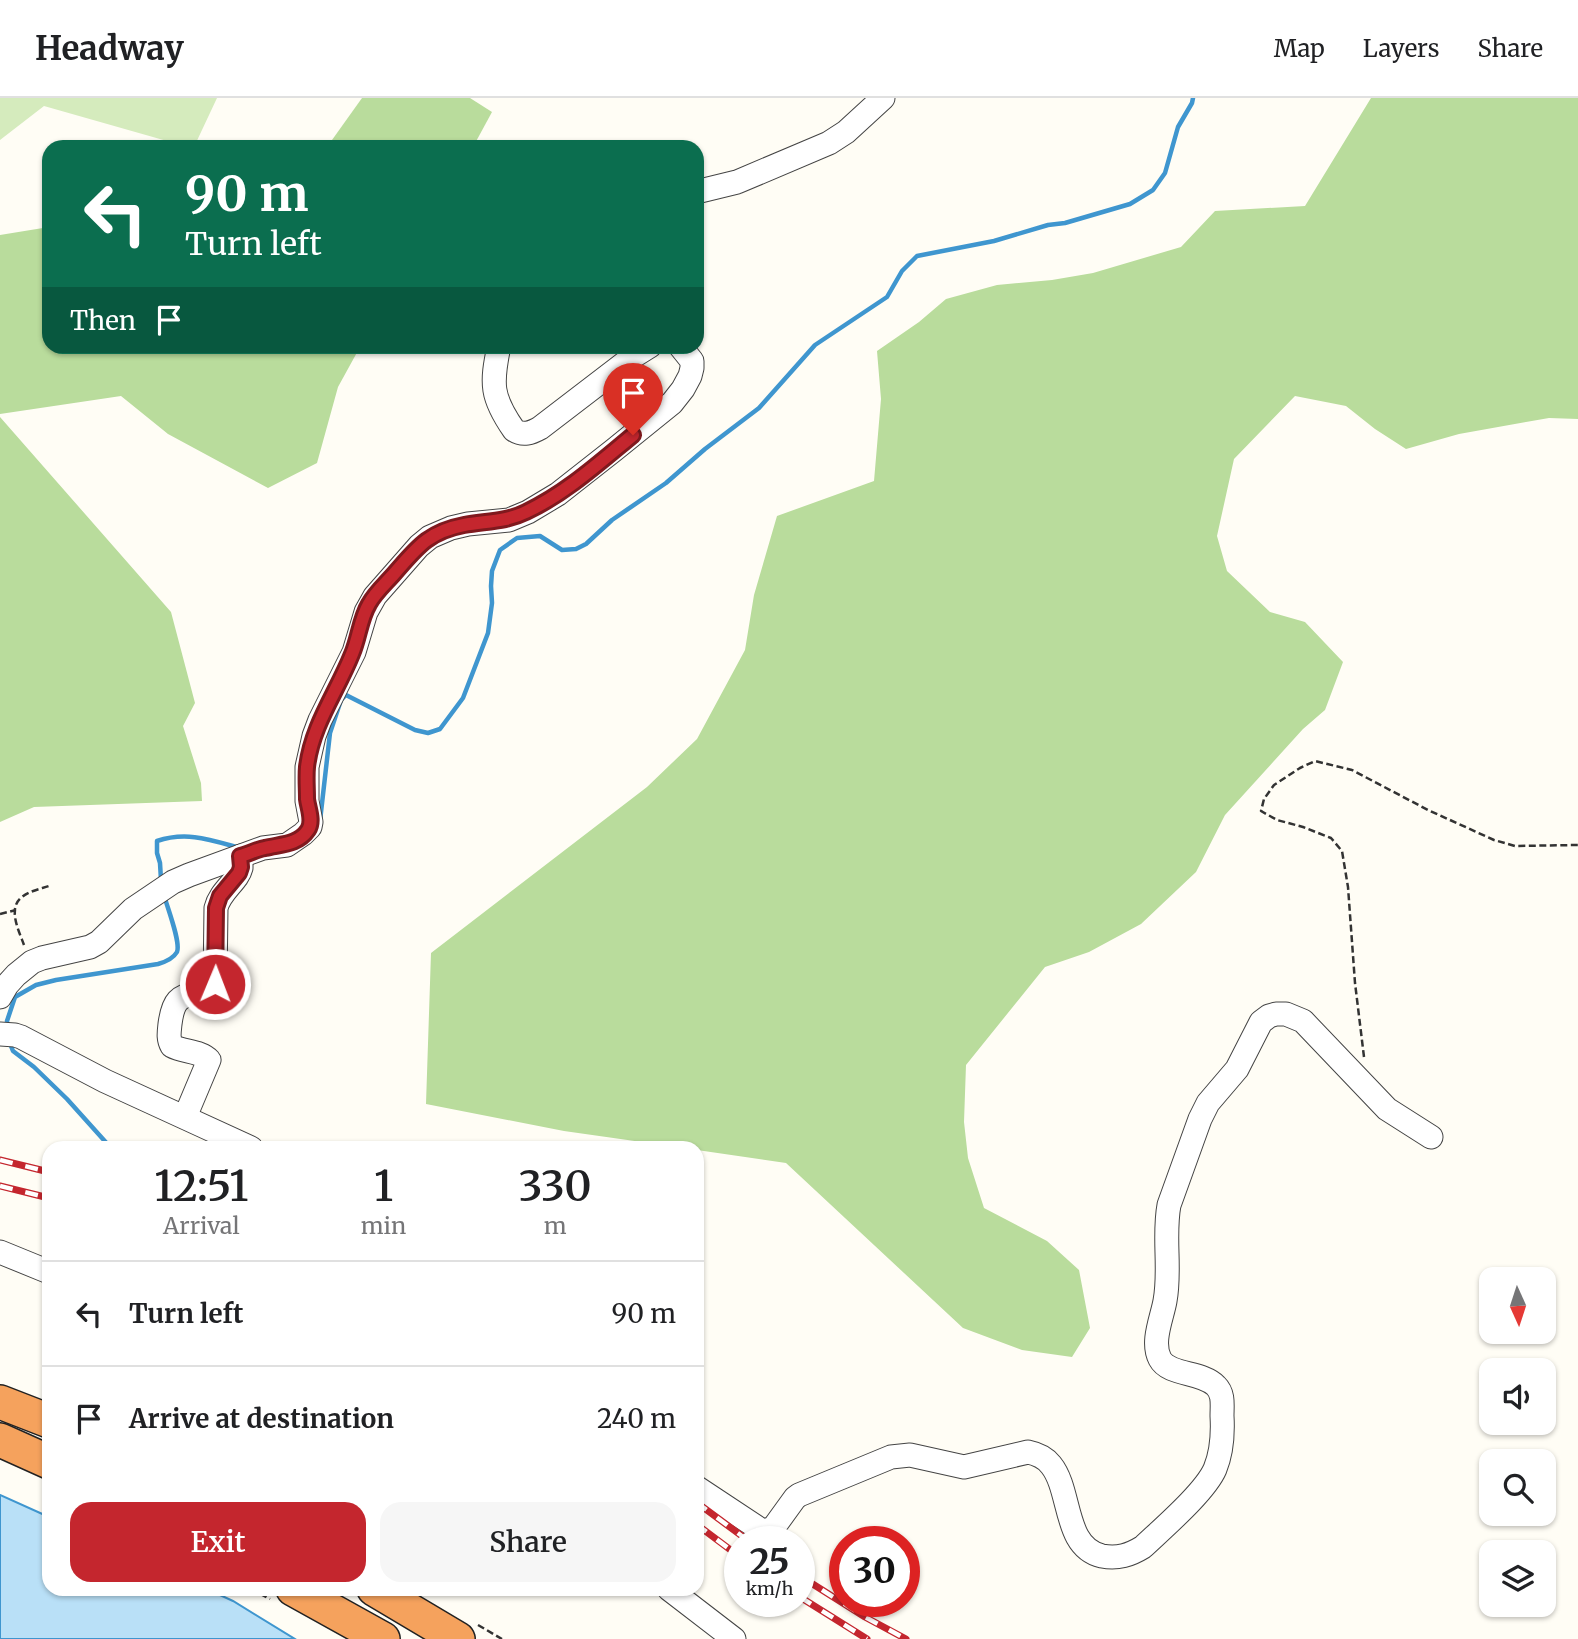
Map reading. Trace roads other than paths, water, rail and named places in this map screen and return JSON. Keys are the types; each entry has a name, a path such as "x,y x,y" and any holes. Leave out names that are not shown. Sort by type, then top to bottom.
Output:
{"highway":[{"path":"0,1402 42,1418"},
{"path":"0,1440 42,1459"},
{"path":"306,1596 383,1639"},
{"path":"386,1596 458,1639"}],"street":[{"path":"704,190 737,181 829,143 846,132 883,98"},
{"path":"497,354 494,369 495,394 514,430 525,434 540,428 637,354"},
{"path":"0,970 35,958 90,947 99,942 133,909 164,887 240,856 263,848 287,845 299,839 311,822 307,801 307,767 314,736 354,652 366,612 375,596 419,545 430,537 468,524 509,520 558,494 672,402 690,376 692,361 688,354"},
{"path":"185,1117 209,1060 205,1056 172,1046 169,1037 173,1007 180,998 211,988 215,984 216,908 220,896 239,873 240,856"},
{"path":"0,997 7,985 35,958"},
{"path":"704,1492 764,1532 774,1527 799,1495 891,1457 910,1455 964,1467 1028,1452 1038,1454 1053,1466 1076,1535 1084,1546 1096,1554 1114,1558 1132,1553 1143,1547 1200,1490 1216,1468 1222,1438 1222,1396 1219,1389 1207,1379 1169,1368 1163,1364 1158,1354 1157,1343 1168,1265 1165,1231 1169,1205 1204,1111 1237,1069 1261,1022 1276,1014 1286,1014 1303,1021 1387,1109 1431,1137"},
{"path":"8,1034 236,1141"},
{"path":"0,1252 42,1269"},
{"path":"678,1596 734,1639"}],"water":[{"path":"0,1495 42,1514 42,1596 222,1596 295,1639 0,1639"}],"waterway":[{"path":"320,821 330,733 341,700 346,695 415,730 428,733 440,729 463,698 488,633 492,571 500,550 517,538 540,536 562,550 576,549 586,544 612,520 666,483 759,408 815,345 887,297 902,271 917,256 994,241 1048,225 1065,223 1130,204 1153,190 1165,173 1178,127 1193,98"},
{"path":"161,880 157,841 189,837 240,848"},
{"path":"8,1029 7,1021 15,997 36,985 158,964 173,957 178,947 164,895"},
{"path":"9,1041 13,1051 67,1099 105,1141"}],"railway":[{"path":"0,1160 42,1170"},
{"path":"0,1186 42,1196"},
{"path":"704,1508 728,1526"},
{"path":"704,1530 724,1545"},
{"path":"815,1585 906,1639"},
{"path":"815,1606 867,1639"}]}
